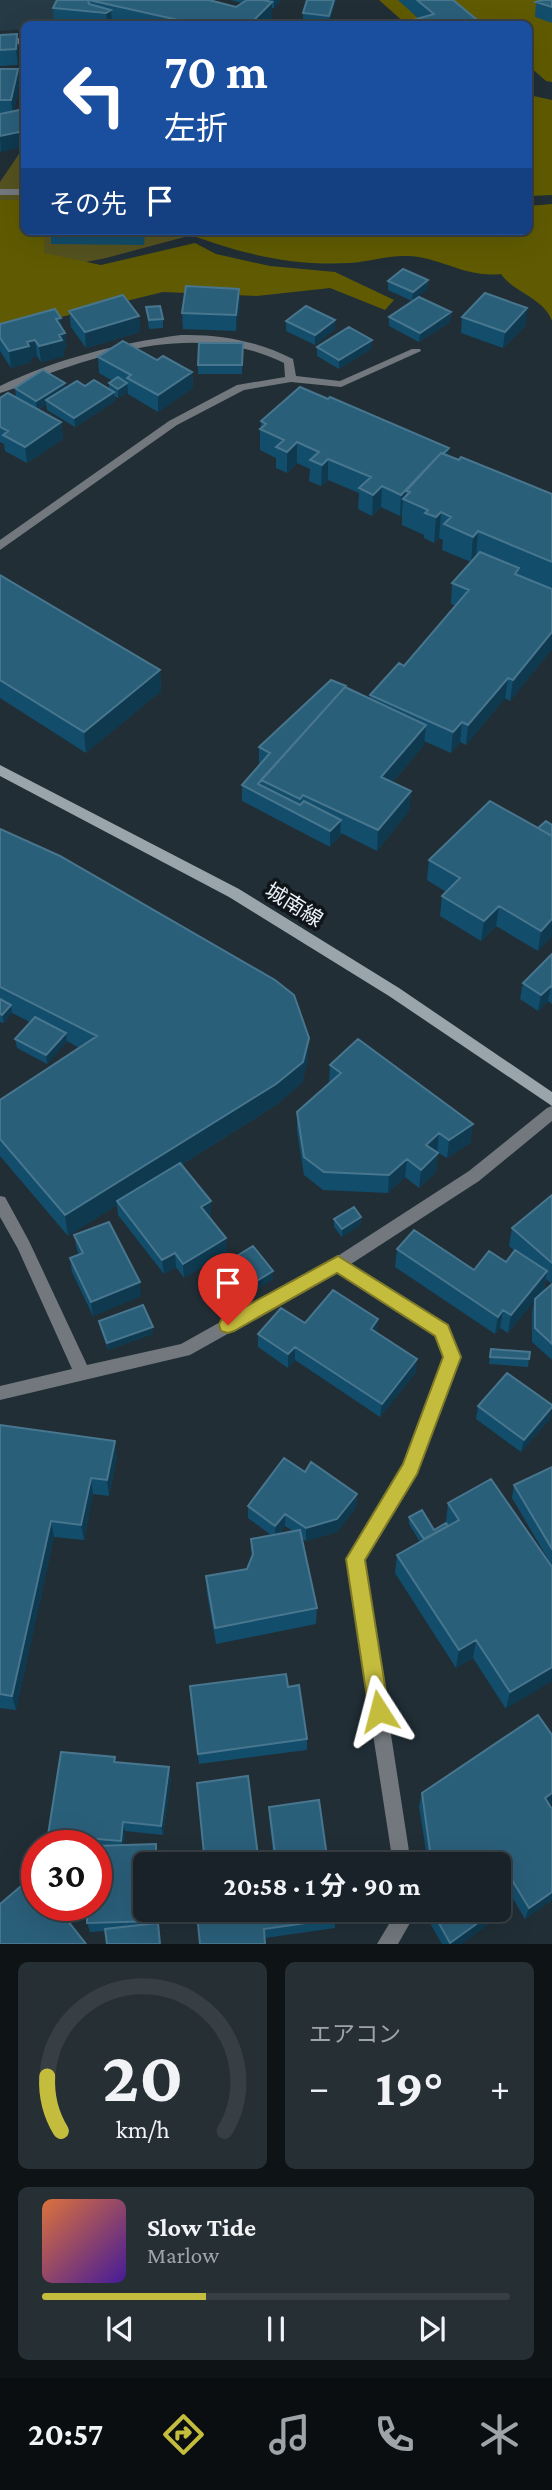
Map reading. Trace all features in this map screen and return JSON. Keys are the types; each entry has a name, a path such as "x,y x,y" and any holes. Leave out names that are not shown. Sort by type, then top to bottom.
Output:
{"street":[{"path":"0,42 21,41"},
{"path":"0,192 21,192"},
{"path":"0,390 47,369 153,343 199,337 264,347 289,361 291,379"},
{"path":"0,546 173,423 241,387 291,379 341,384 416,351"},
{"name":"城南線","path":"0,770 234,893 394,992 552,1100"},
{"path":"0,1393 184,1350 338,1264 474,1175 552,1112"},
{"path":"0,1202 82,1373"},
{"path":"338,1264 442,1331 452,1357 411,1468 355,1559 400,1852"},
{"path":"387,1944 401,1922"}],"shaded area":[{"path":"0,0 213,0 269,16 265,21 21,21 21,29 0,31"},
{"path":"379,0 552,0 552,82 546,81 532,69 532,21 403,21"},
{"path":"532,96 552,100 552,195 532,196"},
{"path":"19,154 21,235 192,235 106,258 0,279 0,182"},
{"path":"0,200 21,200 21,235 44,235 44,253 101,265 195,243 216,254 270,266 335,272 394,300 385,310 330,288 257,296 163,292 0,332"},
{"path":"552,204 552,321 536,301 513,286 501,274 476,273 407,256 349,263 284,260 243,252 192,235 532,235 532,206"}],"building":[{"path":"57,0 88,0 89,4 111,10 106,13 53,8"},
{"path":"89,0 209,0 236,7 247,0 272,2 253,21 183,21"},
{"path":"307,0 334,0 329,16 303,13"},
{"path":"417,0 453,0 478,21 410,21 434,14"},
{"path":"552,0 552,7 536,2"},
{"path":"17,34 16,49 0,50 0,35"},
{"path":"0,69 18,69 11,100 0,100"},
{"path":"21,110 21,132 0,136 0,114"},
{"path":"403,269 428,280 413,292 388,281"},
{"path":"186,286 239,289 236,315 182,313"},
{"path":"485,293 527,308 505,332 462,317"},
{"path":"123,295 139,316 85,332 69,311"},
{"path":"419,297 451,312 420,333 389,317"},
{"path":"160,306 163,319 149,320 146,307"},
{"path":"306,306 335,320 315,335 286,321"},
{"path":"55,309 61,318 56,319 65,333 59,335 62,340 39,346 35,340 27,342 29,346 9,351 0,338 0,324"},
{"path":"349,327 372,340 339,360 317,347"},
{"path":"123,341 157,360 163,356 192,372 158,395 127,378 131,375 98,357"},
{"path":"199,343 243,343 242,365 198,365"},
{"path":"43,370 65,383 36,401 15,388"},
{"path":"118,377 127,383 118,389 109,383"},
{"path":"94,380 114,392 74,418 46,400 77,381 85,386"},
{"path":"300,387 328,399 330,397 449,448 401,495 382,486 373,495 359,488 371,477 328,459 322,465 310,460 319,452 297,442 287,452 276,447 284,440 260,429 266,424 261,421"},
{"path":"8,393 61,422 25,447 3,435 8,431 0,427 0,398"},
{"path":"441,453 459,460 461,457 552,494 552,562 478,531 473,537 444,524 451,517 441,512 436,517 425,513 428,510 403,499 410,492 406,491"},
{"path":"480,552 519,568 515,574 552,589 552,632 513,680 508,678 468,725 462,722 453,732 370,695 399,663 404,666 469,590 452,583"},
{"path":"0,575 160,670 84,732 0,680"},
{"path":"331,680 346,686 258,784 300,805 304,801 341,820 330,831 242,785 270,753 259,747"},
{"path":"345,687 426,725 381,777 411,791 378,830 303,795 300,799 261,780"},
{"path":"490,801 552,836 552,919 541,931 499,906 484,921 442,896 460,878 429,860"},
{"path":"546,821 552,825 552,836 538,828"},
{"path":"0,829 60,856 275,980 294,995 309,1038 303,1062 276,1084 65,1215 0,1139 0,1100 97,1036 0,987"},
{"path":"552,954 552,987 541,995 523,983"},
{"path":"0,999 11,1005 2,1015 0,1014"},
{"path":"35,1017 66,1033 46,1055 15,1039"},
{"path":"358,1039 473,1124 449,1140 439,1133 426,1145 438,1153 421,1170 407,1159 389,1175 324,1172 304,1157 297,1112 341,1073 330,1065"},
{"path":"180,1163 211,1201 201,1207 226,1238 183,1264 175,1253 162,1260 117,1201"},
{"path":"552,1195 552,1263 512,1228"},
{"path":"354,1207 361,1217 342,1229 334,1219"},
{"path":"109,1222 140,1282 91,1302 70,1258 83,1253 74,1235"},
{"path":"414,1230 474,1270 489,1251 506,1262 515,1250 547,1271 511,1315 503,1310 498,1317 397,1249"},
{"path":"253,1246 273,1271 234,1295 214,1270"},
{"path":"552,1284 552,1344 535,1328 535,1299"},
{"path":"333,1290 378,1319 371,1329 417,1359 382,1404 295,1347 288,1354 258,1334 281,1308 305,1323"},
{"path":"143,1305 153,1327 107,1343 99,1321"},
{"path":"491,1349 530,1352 529,1359 490,1357"},
{"path":"507,1373 552,1405 524,1440 478,1406"},
{"path":"0,1425 115,1441 107,1480 91,1478 81,1525 51,1521 12,1696 0,1694"},
{"path":"284,1458 305,1472 311,1462 357,1494 337,1519 306,1528 285,1514 275,1526 248,1506"},
{"path":"552,1467 552,1549 514,1485"},
{"path":"491,1479 552,1567 552,1667 510,1692 476,1640 459,1650 397,1555 459,1520 448,1503"},
{"path":"422,1510 434,1530 446,1523 448,1526 424,1539 409,1517"},
{"path":"300,1530 317,1608 215,1628 206,1576 247,1569 253,1554 251,1539"},
{"path":"286,1674 288,1687 299,1685 307,1739 198,1754 190,1686"},
{"path":"538,1715 552,1735 552,1793 545,1798 552,1809 552,1892 529,1908 511,1878 511,1852 431,1852 422,1793"},
{"path":"61,1752 115,1757 114,1762 169,1767 161,1826 123,1822 121,1841 112,1840 112,1830 49,1830"},
{"path":"248,1776 258,1852 204,1852 197,1783"},
{"path":"319,1800 326,1852 275,1852 269,1807"},
{"path":"156,1844 156,1852 133,1852 133,1922 87,1923 112,1921 112,1845"},
{"path":"21,1886 21,1921 68,1921 86,1944 0,1944 0,1904"},
{"path":"198,1922 314,1922 264,1929 265,1944 200,1944"},
{"path":"438,1922 479,1922 450,1943"},
{"path":"158,1923 160,1944 107,1944 105,1929"}],"route":[{"path":"228,1325 338,1264 442,1331 452,1357 411,1468 355,1559 379,1711"}]}
